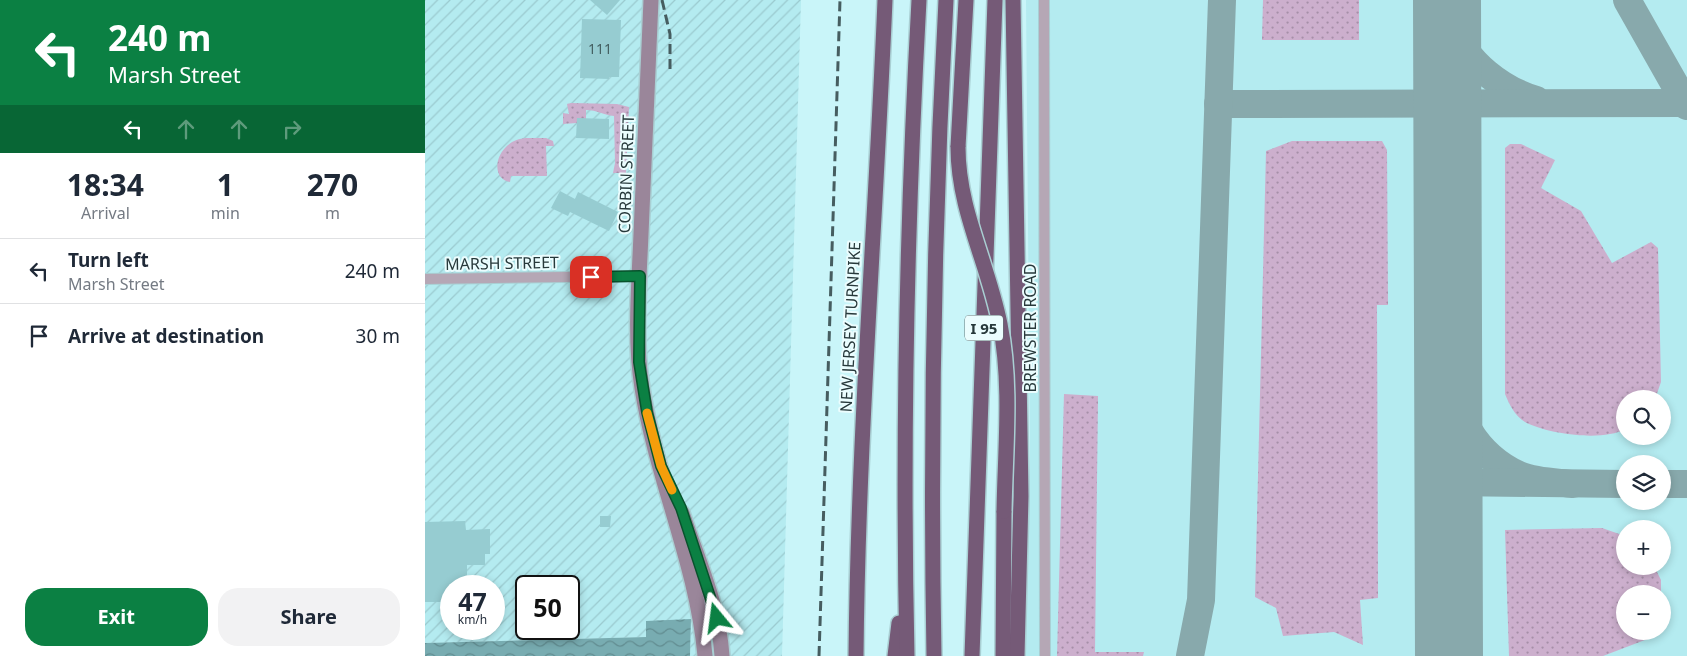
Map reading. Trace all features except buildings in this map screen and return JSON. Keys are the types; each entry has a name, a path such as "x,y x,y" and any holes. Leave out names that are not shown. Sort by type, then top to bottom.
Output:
{"highway":[{"name":"NEW JERSEY TURNPIKE","path":"856,656 862,412 881,103 885,0"},
{"path":"907,656 907,308 919,0"},
{"path":"934,656 932,479 934,285 946,0"},
{"path":"966,0 958,147 960,184 965,210 997,308 1004,344 1006,374 1003,656"},
{"name":"I 95","path":"973,656 995,0"},
{"path":"1013,0 1021,496 1017,656"},
{"path":"895,656 906,588"},
{"path":"845,656 857,604"}],"main road":[{"name":"CORBIN STREET","path":"651,0 640,276 639,334 641,378 647,412 703,634 705,656"},
{"name":"CORBIN STREET","path":"661,466 681,508 713,604 720,633 722,656"}],"street":[{"name":"BREWSTER ROAD","path":"1044,0 1045,656"},
{"name":"MARSH STREET","path":"425,280 640,276"}],"shaded area":[{"path":"425,0 801,0 782,656 690,656 691,620 646,622 647,637 580,639 580,575 515,575 515,640 536,640 425,643"},
{"path":"1026,0 1687,0 1687,656 1023,656 1030,454"},
{"path":"1263,0 1359,0 1359,40 1262,40"},
{"path":"567,104 617,104 629,107 626,173 613,173 615,163 614,116 586,110 586,119 577,119 577,123 563,124 563,113 569,114"},
{"path":"526,138 546,138 553,141 554,146 546,146 547,176 511,176 510,182 504,180 498,173 499,157 512,142"},
{"path":"1292,141 1382,141 1387,150 1388,305 1377,305 1378,598 1360,600 1363,645 1334,632 1283,636 1276,608 1255,597 1266,151"},
{"path":"1510,144 1521,144 1555,160 1541,188 1581,211 1612,263 1651,242 1658,248 1661,382 1658,390 1616,390 1615,433 1589,436 1575,435 1535,426 1518,417 1510,406 1505,394 1505,148"},
{"path":"1064,394 1098,396 1095,652 1144,652 1143,656 1057,656"},
{"path":"1602,528 1616,533 1616,575 1658,575 1661,580 1661,585 1616,585 1616,640 1645,640 1603,656 1509,656 1505,530"}],"water":[{"path":"691,619 690,656 425,656 425,643 646,637 646,621"}],"taxiway":[{"path":"1190,656 1201,600 1222,0"},
{"path":"1449,0 1454,27 1466,52 1486,73 1498,82 1536,100"},
{"path":"1627,0 1687,106"},
{"path":"1218,104 1687,103"},
{"path":"1448,359 1454,395 1460,412 1476,442 1488,455 1502,466 1519,475 1532,479 1573,484"},
{"path":"1448,482 1616,484"},
{"path":"1671,484 1687,484"}],"runway":[{"path":"1447,0 1449,656"}],"railway":[{"path":"662,0 670,34 670,69"},
{"path":"819,656 840,0"}],"slow traffic":[{"path":"647,413 661,466 672,490"}],"route":[{"path":"591,277 640,276 639,362 647,412 661,466 681,508 717,618"}]}
